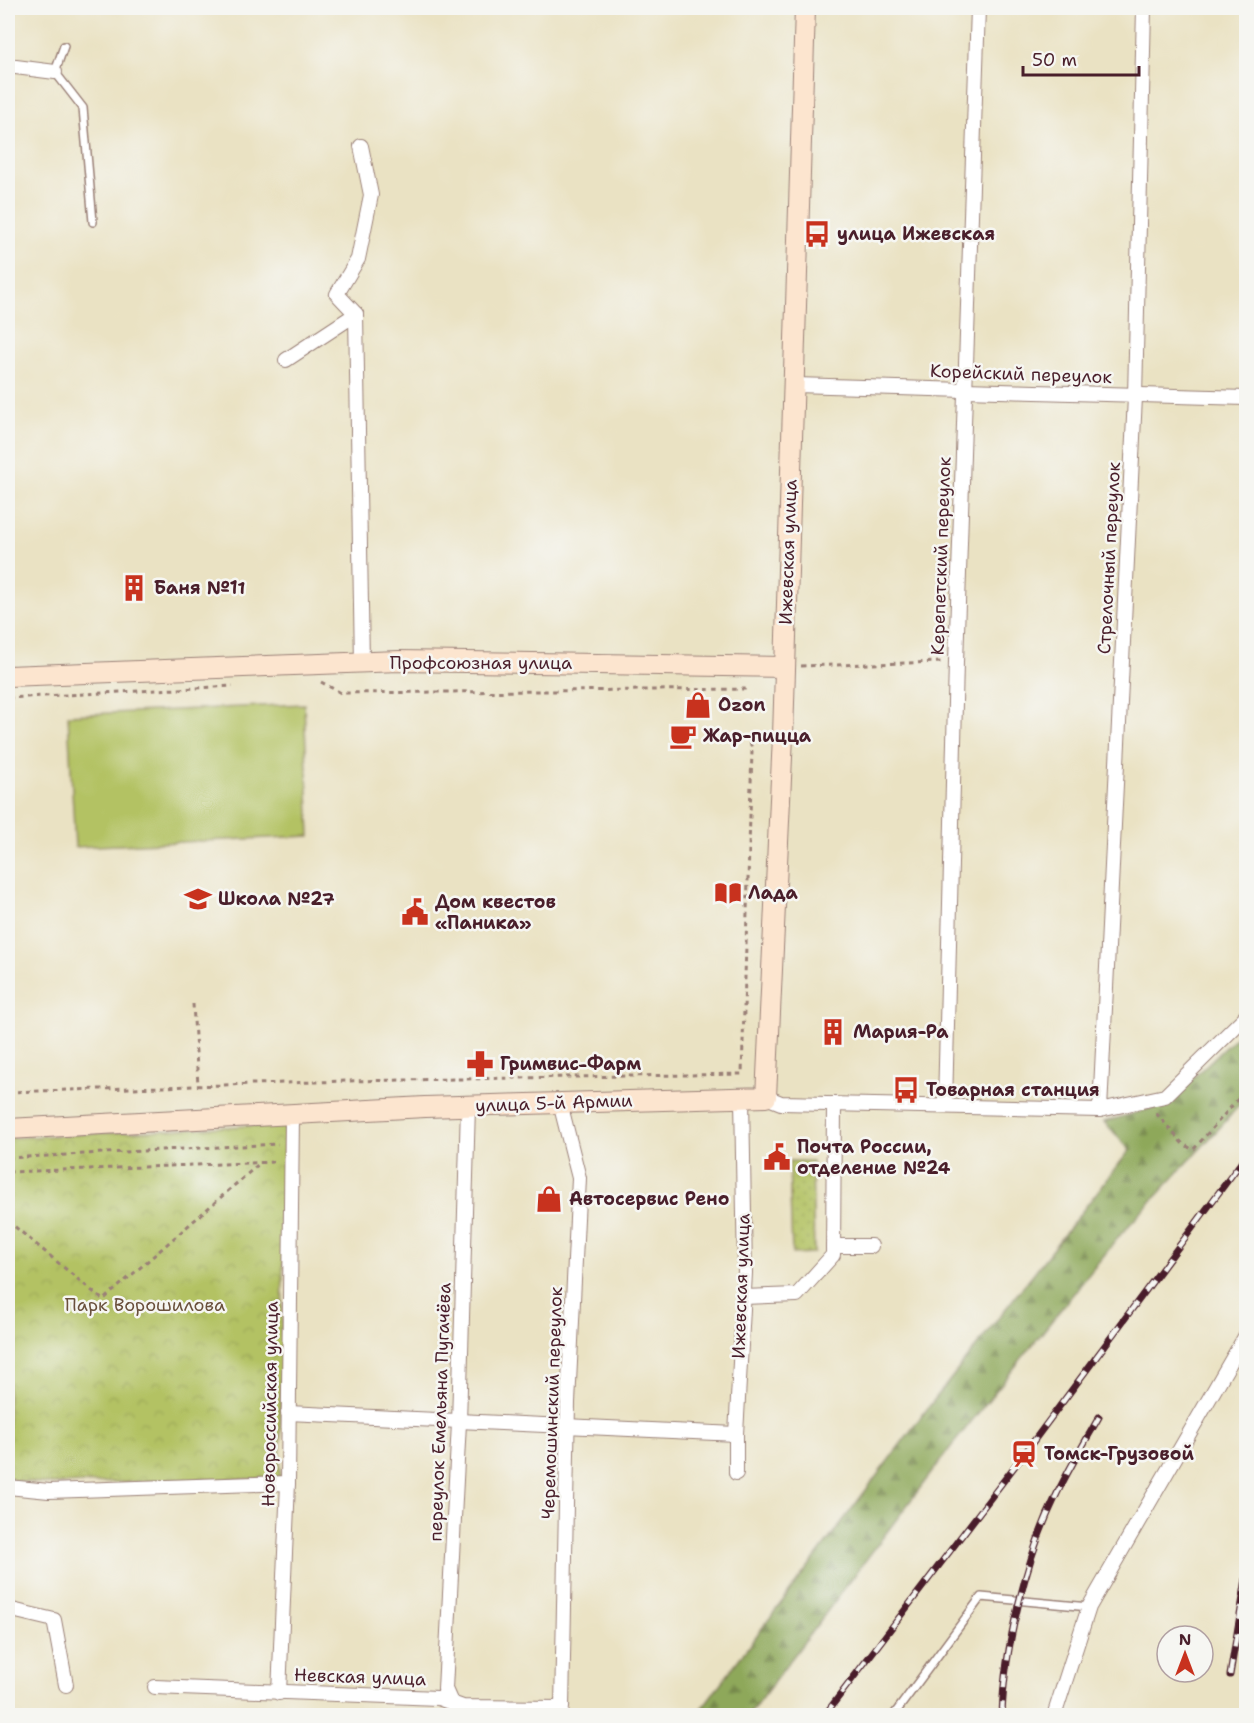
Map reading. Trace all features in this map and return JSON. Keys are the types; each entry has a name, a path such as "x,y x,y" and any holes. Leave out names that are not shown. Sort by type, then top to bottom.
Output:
{"main road":[{"name":"Ижевская улица","path":"766,1097 795,385 805,8"},
{"name":"Профсоюзная улица","path":"8,676 362,663 784,667"},
{"name":"улица 5-й Армии","path":"8,1129 468,1106 766,1097"}],"street":[{"name":"Керепетский переулок","path":"945,1105 956,662 978,8"},
{"name":"Стрелочный переулок","path":"1100,1110 1135,397 1144,8"},
{"path":"8,66 55,72"},
{"path":"361,146 371,195 358,259 337,294 356,314 362,663"},
{"path":"286,360 356,314"},
{"name":"Корейский переулок","path":"795,385 1135,397 1246,398"},
{"name":"улица 5-й Армии","path":"766,1097 782,1103 1100,1110 1165,1096 1246,1016"},
{"name":"Ижевская улица","path":"736,1473 743,1297 742,1098"},
{"name":"Черемошинский переулок","path":"560,1103 579,1178 567,1425 562,1708"},
{"path":"743,1297 797,1296 833,1255 834,1104"},
{"name":"переулок Емельяна Пугачёва","path":"455,1709 445,1689 459,1423 468,1106"},
{"name":"Новороссийская улица","path":"279,1693 288,1483 292,1115"},
{"path":"833,1246 871,1245"},
{"path":"1054,1716 1089,1607 1246,1335"},
{"path":"288,1413 459,1423 567,1425 736,1434"},
{"path":"8,1487 49,1491 288,1483"},
{"path":"8,1609 54,1620 66,1685"},
{"name":"Невская улица","path":"155,1687 438,1698 455,1709 463,1707 562,1708"}],"lane":[{"path":"64,46 55,72 83,108 93,222"},
{"path":"893,1716 981,1597 1089,1607"}],"path":[{"path":"784,667 956,662"},
{"path":"321,682 341,693 750,689"},
{"path":"8,698 240,686"},
{"path":"8,1092 198,1085 742,1074 752,751 749,735"},
{"path":"193,1004 198,1085"},
{"path":"1145,1101 1182,1143 1193,1150 1246,1090"},
{"path":"8,1158 278,1144"},
{"path":"8,1172 276,1162"},
{"path":"8,1221 103,1300 260,1163"}],"green space":[{"path":"304,704 310,836 75,847 68,715"},
{"path":"1246,1027 1246,1096 1226,1121 1121,1234 951,1447 749,1715 696,1716 924,1413 1130,1150 1104,1122 1166,1104"},
{"name":"Парк Ворошилова","path":"285,1124 280,1478 51,1484 8,1480 8,1138"},
{"path":"789,1161 812,1161 814,1253 792,1254"}],"railway":[{"path":"824,1716 1024,1454 1246,1156"},
{"path":"1002,1716 1012,1633 1035,1548 1060,1488 1099,1417"},
{"path":"1230,1675 1246,1579"}],"place":[{"name":"улица Ижевская","path":"817,234"},
{"name":"Баня №11","path":"134,588"},
{"name":"Ozon","path":"698,705"},
{"name":"Жар-пицца","path":"683,736"},
{"name":"Лада","path":"728,893"},
{"name":"Школа №27","path":"198,899"},
{"name":"Дом квестов «Паника»","path":"415,912"},
{"name":"Мария-Ра","path":"833,1032"},
{"name":"Гримвис-Фарм","path":"480,1064"},
{"name":"Товарная cтанция","path":"906,1090"},
{"name":"Почта России, отделение №24","path":"777,1157"},
{"name":"Автосервис Рено","path":"549,1199"},
{"name":"Томск-Грузовой","path":"1024,1454"}]}
